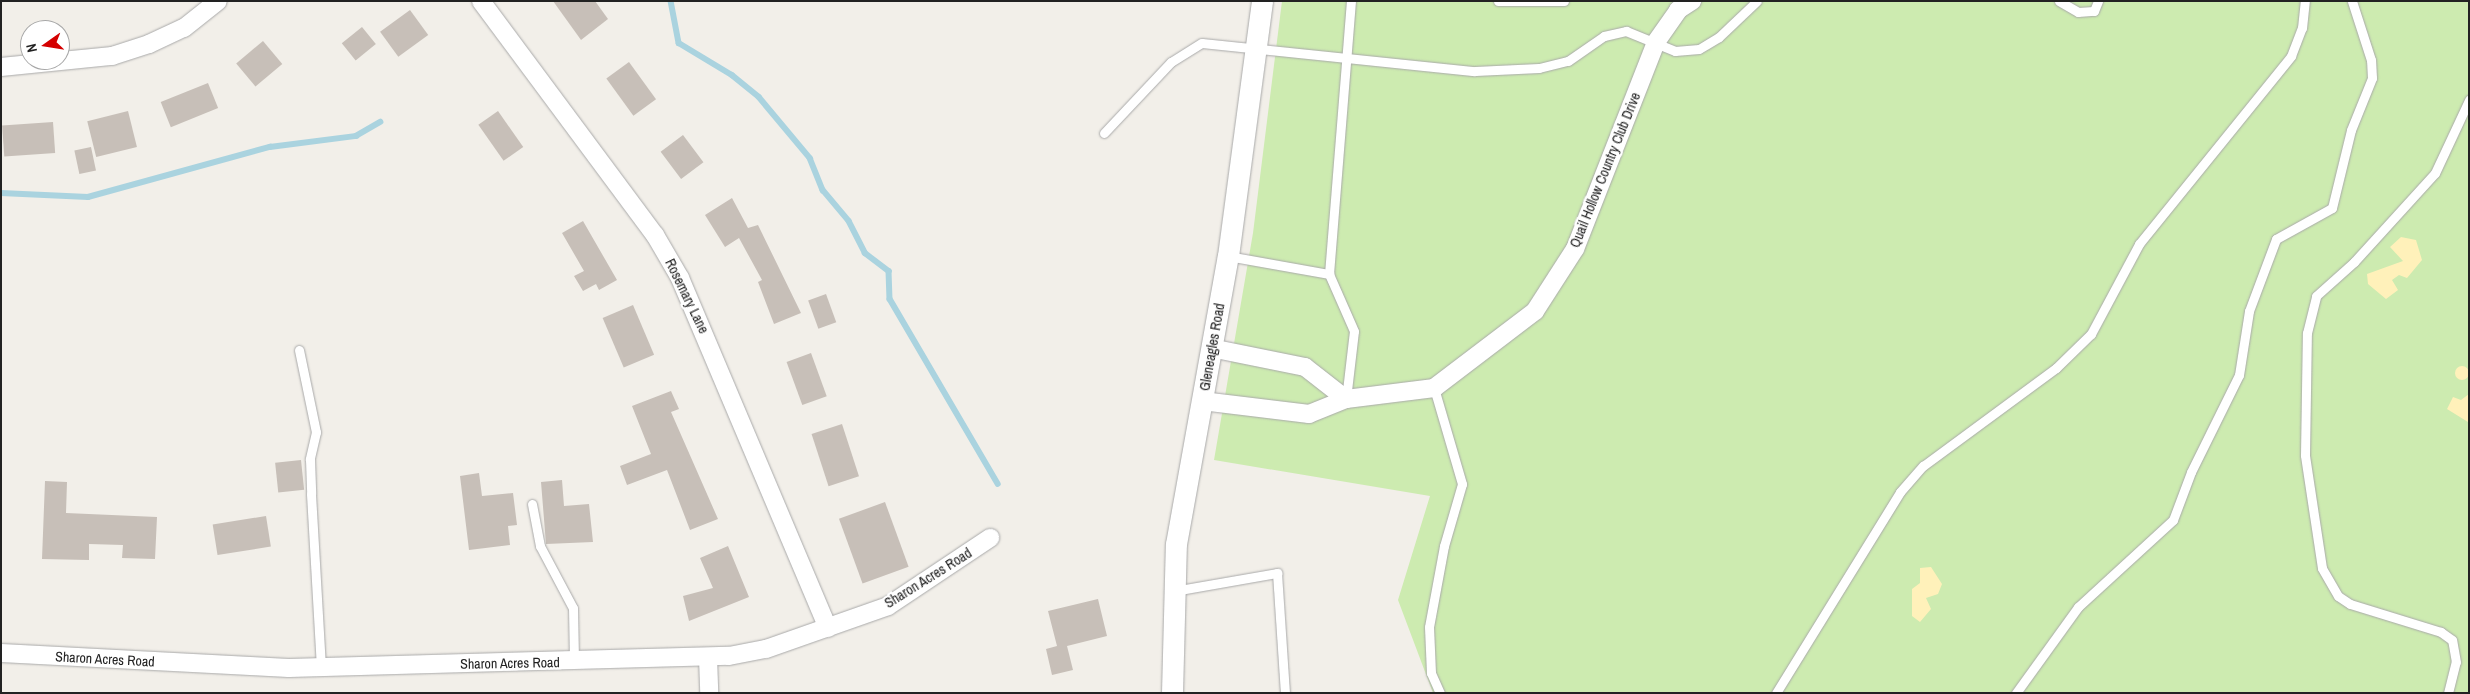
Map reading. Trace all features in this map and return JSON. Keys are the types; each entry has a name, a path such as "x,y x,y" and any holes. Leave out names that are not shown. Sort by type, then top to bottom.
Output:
{"street":[{"path":"1,67 112,56 149,44 184,28 218,1"},
{"name":"Rosemary Lane","path":"481,1 656,236 680,278 828,628"},
{"name":"Gleneagles Road","path":"1172,693 1172,591 1202,401 1228,256 1258,47 1262,1"},
{"name":"Quail Hollow Country Club Drive","path":"1434,388 1540,304 1575,250 1656,42 1678,10 1692,1"},
{"path":"1211,348 1305,367 1346,399"},
{"path":"1202,401 1308,414 1346,399 1434,388"},
{"name":"Sharon Acres Road","path":"1,653 226,667 321,667 708,657 766,649 888,606 990,538"},
{"path":"708,657 709,693"}],"lane":[{"path":"1346,399 1354,331 1329,274 1348,61 1351,1"},
{"path":"1498,1 1564,1"},
{"path":"1104,133 1171,62 1202,43 1258,47 1348,61 1475,71 1539,68 1568,61 1604,36 1626,31 1675,51 1699,49 1719,37 1757,1"},
{"path":"2059,1 2078,12 2094,10 2098,1"},
{"path":"1776,693 1900,492 1923,466 2056,368 2091,334 2139,244 2291,56 2302,28 2304,1"},
{"path":"2016,693 2078,607 2173,520 2191,472 2239,375 2249,311 2276,239 2332,208 2351,130 2372,78 2371,60 2352,1"},
{"path":"2448,693 2456,662 2452,640 2441,632 2350,604 2338,596 2322,568 2305,455 2307,333 2316,296 2354,262 2435,173 2469,100"},
{"path":"1228,256 1329,274"},
{"path":"299,350 316,432 311,494 321,667"},
{"path":"1434,388 1462,484 1438,572 1430,627 1431,673 1440,693"},
{"path":"532,504 540,546 573,608 574,661"},
{"path":"1172,591 1277,573 1285,693"}],"green space":[{"path":"1282,1 2469,1 2469,693 1433,693 1398,600 1430,496 1214,460 1253,233"}],"sand":[{"path":"2401,237 2416,240 2422,260 2407,278 2399,275 2392,280 2398,290 2386,299 2368,284 2367,274 2403,261 2390,247"},
{"path":"2459,366 2465,366 2469,373 2465,380 2459,380 2455,376 2455,370"},
{"path":"2469,394 2468,422 2447,409 2453,397 2461,400"},
{"path":"1931,567 1942,584 1938,594 1926,598 1931,609 1920,622 1912,616 1912,589 1920,583 1920,568"}],"building":[{"path":"553,1 595,1 608,19 581,40"},
{"path":"410,10 428,35 398,57 380,32"},
{"path":"362,27 376,44 356,60 342,43"},
{"path":"263,41 282,64 255,86 236,63"},
{"path":"629,62 656,99 633,116 606,78"},
{"path":"208,83 218,108 171,127 161,102"},
{"path":"128,111 137,147 96,157 87,121"},
{"path":"498,111 523,147 504,161 478,125"},
{"path":"53,122 55,153 4,156 2,126"},
{"path":"683,135 703,162 681,179 661,152"},
{"path":"91,147 96,170 79,174 74,151"},
{"path":"732,198 748,228 758,225 801,313 774,324 758,282 762,280 739,238 725,247 705,215"},
{"path":"583,221 617,280 599,290 596,284 583,291 574,276 584,271 562,233"},
{"path":"826,294 836,322 818,329 808,300"},
{"path":"633,305 654,355 624,368 603,318"},
{"path":"811,353 827,396 802,405 787,362"},
{"path":"671,391 679,409 671,412 718,519 690,530 667,470 627,485 620,466 651,454 632,406"},
{"path":"842,424 859,476 829,486 812,434"},
{"path":"301,460 304,490 278,493 275,463"},
{"path":"479,473 482,496 513,493 517,525 508,526 510,545 469,550 460,476"},
{"path":"562,480 564,506 589,504 593,542 546,544 541,482"},
{"path":"45,481 67,482 66,513 157,517 155,559 122,558 123,545 89,544 89,560 42,559"},
{"path":"885,502 909,567 863,584 839,519"},
{"path":"266,516 271,547 218,555 213,524"},
{"path":"728,546 749,597 689,621 683,596 713,588 700,558"},
{"path":"1098,599 1107,636 1067,646 1073,670 1052,675 1046,649 1057,646 1048,611"}],"waterway":[{"path":"671,1 679,43 732,75 759,97 810,158 823,190 849,221 865,253 889,271 890,299 998,484"},
{"path":"1,193 88,197 270,147 356,136 380,122"}]}
